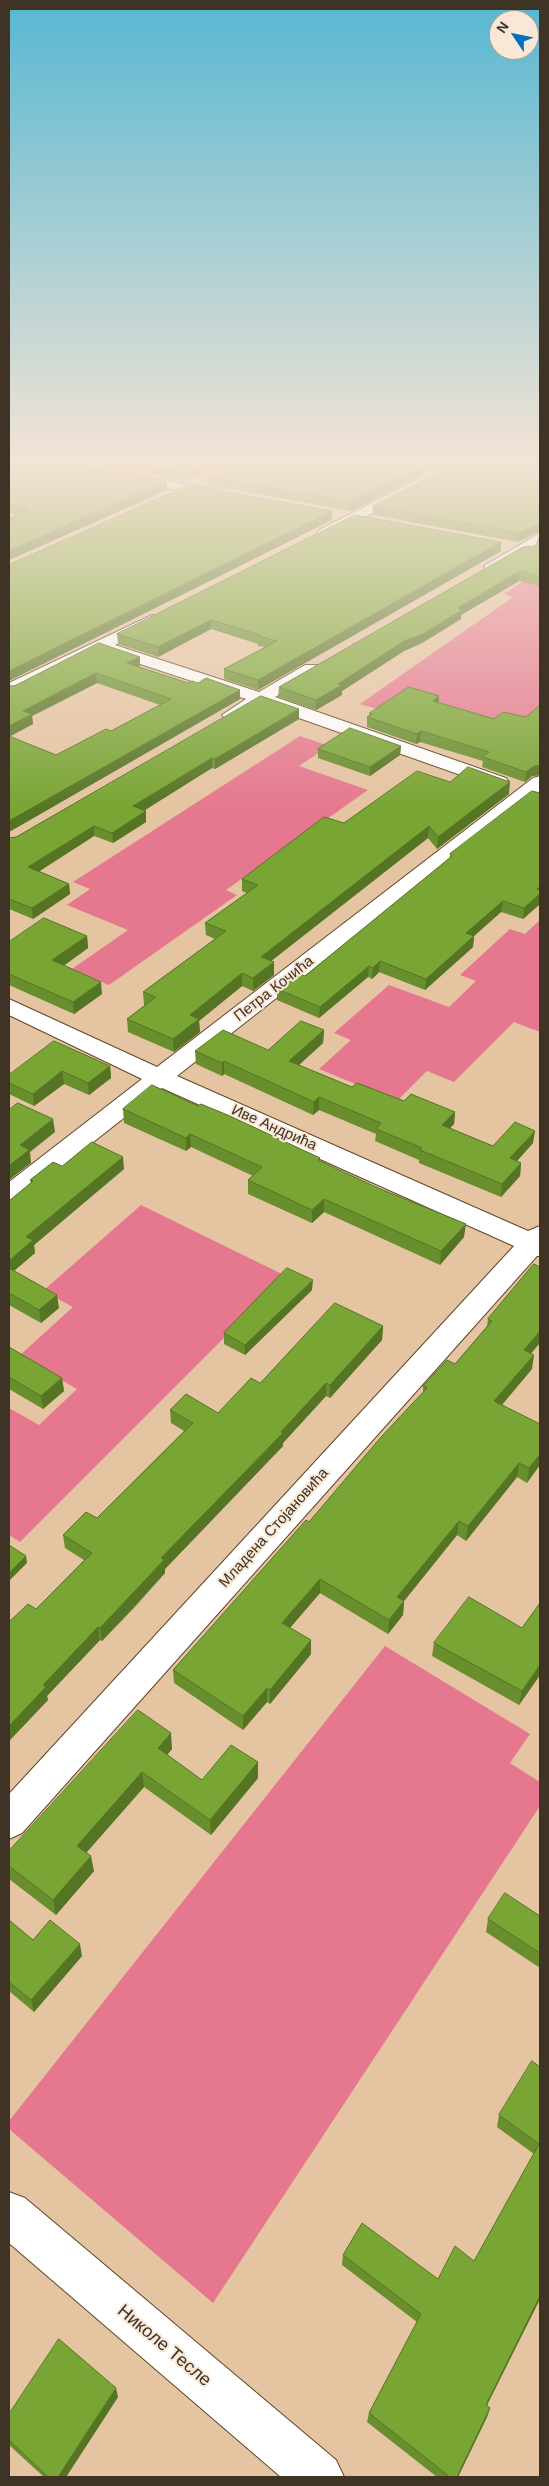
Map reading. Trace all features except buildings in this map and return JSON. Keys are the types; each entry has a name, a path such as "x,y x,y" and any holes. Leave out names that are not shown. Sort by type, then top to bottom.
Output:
{"street":[{"path":"9,690 162,615"},
{"path":"101,646 536,790"},
{"path":"218,722 328,659"},
{"name":"Петра Кочића","path":"9,1195 536,790"},
{"name":"Иве Андрића","path":"9,1006 160,1078 538,1242"},
{"name":"Младена Стојановића","path":"9,1821 538,1242"},
{"name":"Николе Тесле","path":"9,2214 319,2477"}],"shaded area":[{"path":"527,579 540,582 540,707 523,721 479,734 446,724 464,710 405,693 380,710 360,704 513,597 504,594"},
{"path":"300,736 329,746 299,766 368,790 226,890 237,895 109,985 72,969 128,930 67,905 90,889 73,882"},
{"path":"540,920 540,1032 514,1022 454,1082 427,1071 397,1101 319,1069 351,1040 334,1033 389,985 449,1007 476,981 460,975 510,929 525,934"},
{"path":"141,1205 286,1276 20,1542 9,1535 9,1408 39,1425 77,1389 19,1356 73,1307 43,1291"},
{"path":"385,1646 530,1734 510,1763 540,1782 540,1806 213,2303 9,2129 9,2121"}]}
